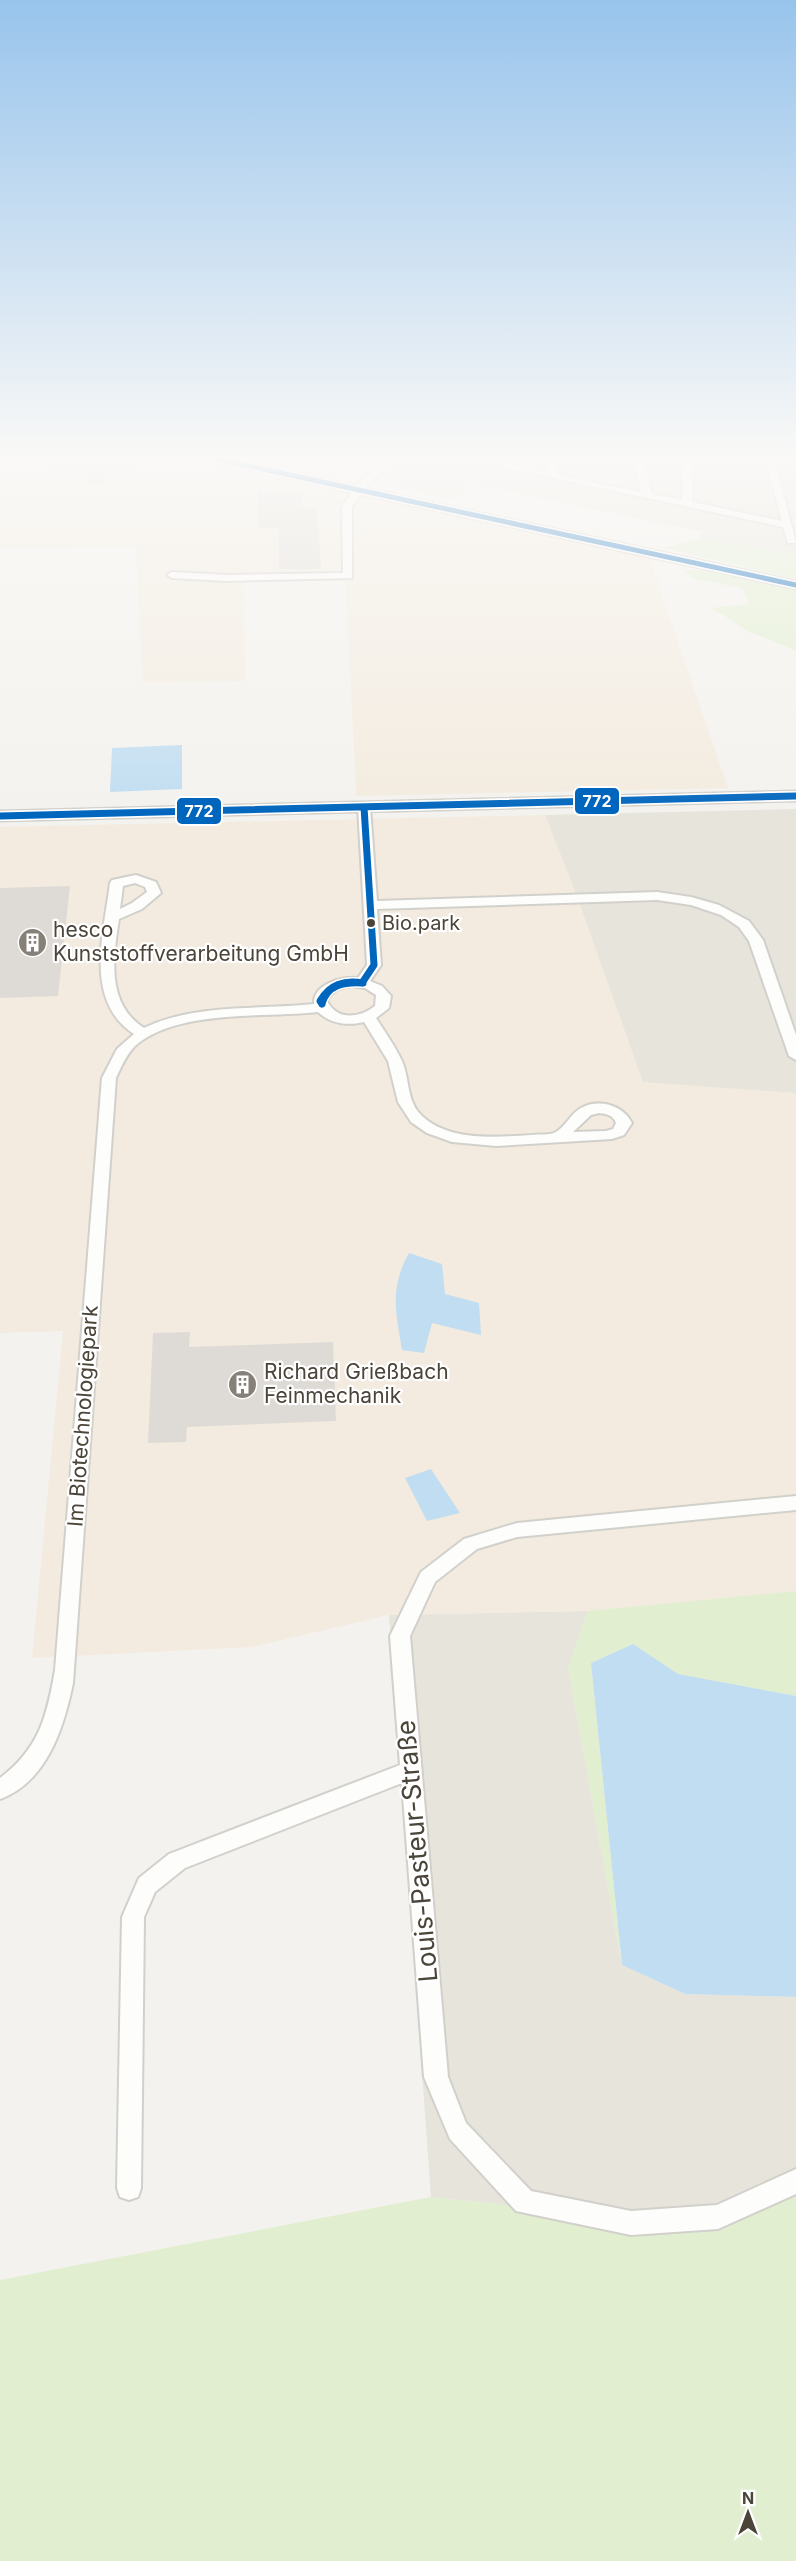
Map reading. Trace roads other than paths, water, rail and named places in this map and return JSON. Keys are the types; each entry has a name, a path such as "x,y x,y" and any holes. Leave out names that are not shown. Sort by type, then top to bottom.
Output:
{"street":[{"path":"218,578 256,578"},
{"path":"762,578 796,585"},
{"path":"0,816 796,796"},
{"path":"362,983 374,965 364,807"},
{"path":"112,917 137,906 154,893 151,885 136,879 117,883 112,917 106,979 117,1010 125,1021 143,1033"},
{"path":"370,905 657,897 688,900 725,913 743,924 756,940 796,1056"},
{"path":"322,1007 320,1001 326,990 342,983 362,983 379,990 384,996 382,1008 368,1017 395,1062 405,1102 418,1121 445,1135 472,1141 513,1142 558,1137"},
{"name":"Im Biotechnologiepark","path":"0,1790 27,1769 43,1746 57,1714 63,1681 110,1078 118,1059 131,1041 143,1033 170,1022 322,1007 326,1012 341,1019 368,1017"},
{"name":"Louis-Pasteur-Straße","path":"796,1503 517,1530 471,1544 428,1577 400,1636 436,2078 458,2131 525,2202 631,2223 718,2217 796,2181"},
{"path":"129,2188 133,1917 147,1885 177,1861 410,1770"}],"water":[{"path":"182,745 182,789 110,792 112,748"},
{"path":"409,1253 442,1264 445,1294 479,1303 481,1335 432,1323 424,1353 402,1350 396,1312 396,1289"},
{"path":"431,1469 460,1513 427,1521 405,1478"},
{"path":"633,1644 678,1674 796,1696 796,1997 685,1994 622,1965 591,1663"}],"place":[{"name":"Bio.park","path":"371,923"},
{"name":"hesco Kunststoffverarbeitung GmbH","path":"32,942"},
{"name":"Richard Grießbach Feinmechanik","path":"243,1384"}]}
